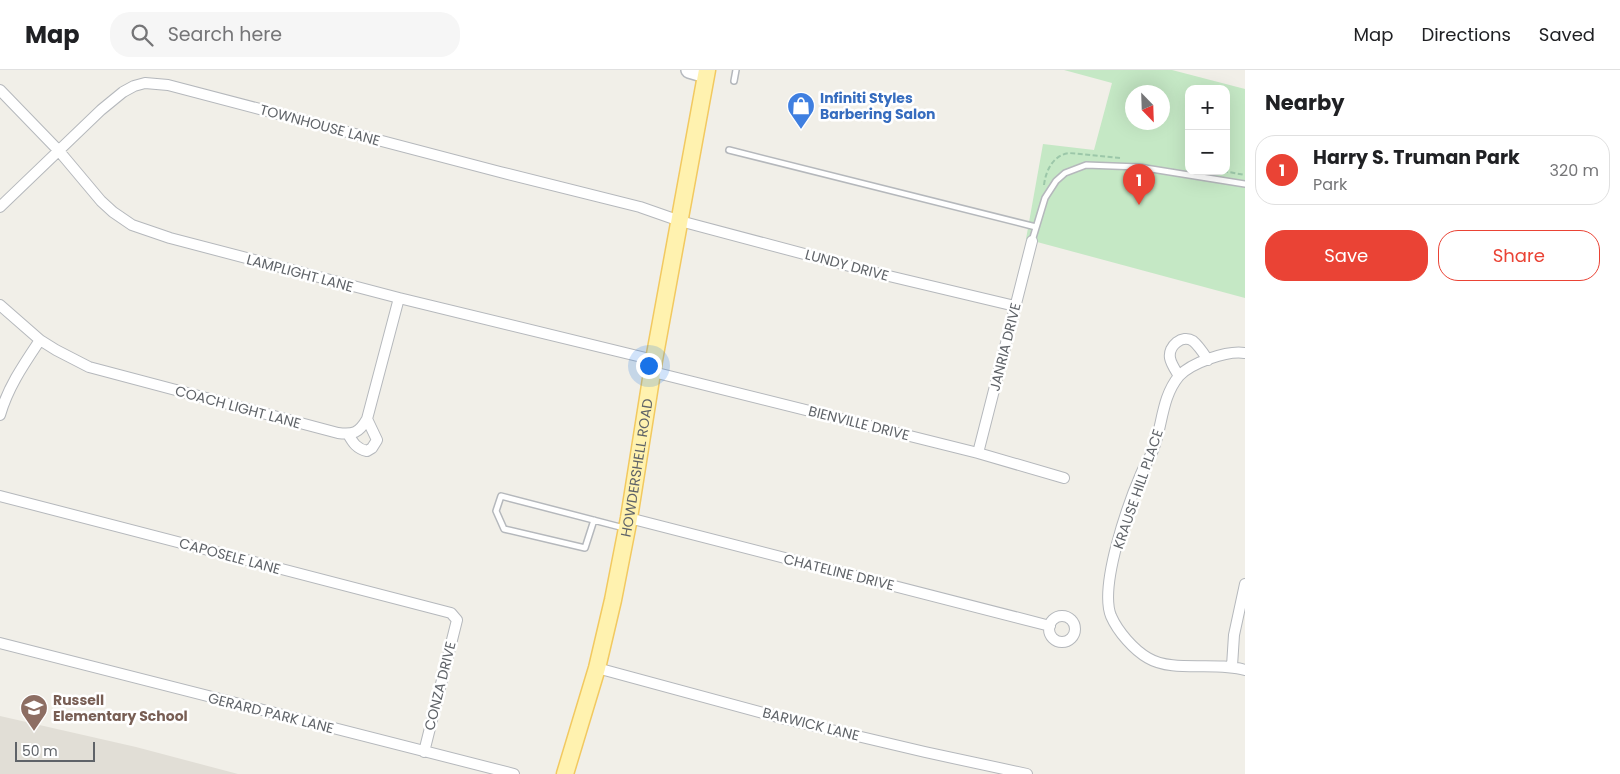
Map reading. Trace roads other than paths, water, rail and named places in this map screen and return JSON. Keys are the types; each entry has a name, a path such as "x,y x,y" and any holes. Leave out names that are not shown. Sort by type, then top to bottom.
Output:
{"main road":[{"name":"HOWDERSHELL ROAD","path":"565,774 597,668 613,600 628,524 706,72"}],"street":[{"path":"689,70 706,72"},
{"name":"TOWNHOUSE LANE","path":"0,207 101,110 134,86 156,83 640,208 680,221"},
{"name":"LAMPLIGHT LANE","path":"0,90 59,152 112,212 143,230 654,366"},
{"name":"LUNDY DRIVE","path":"680,221 872,272 1015,306"},
{"name":"JANRIA DRIVE","path":"978,453 1032,241"},
{"path":"367,420 377,440 372,448 366,451 360,450 353,444 348,434 355,433 362,428 367,420 399,298"},
{"name":"COACH LIGHT LANE","path":"0,305 40,340 89,367 232,406 348,434"},
{"path":"1179,376 1170,358 1171,349 1174,343 1184,339 1192,340 1208,360 1224,355 1245,353"},
{"path":"0,415 4,401 17,373 40,340"},
{"name":"KRAUSE HILL PLACE","path":"1208,360 1192,365 1179,376 1167,395 1153,451 1141,473 1120,533 1109,582 1108,598 1111,616 1125,636 1149,659 1177,666 1232,666 1245,670"},
{"name":"BIENVILLE DRIVE","path":"654,366 1064,478"},
{"name":"CAPOSELE LANE","path":"0,496 452,613 457,620"},
{"name":"CHATELINE DRIVE","path":"628,524 1050,626"},
{"path":"1232,666 1234,636 1245,584"},
{"name":"CONZA DRIVE","path":"424,752 457,620"},
{"name":"GERARD PARK LANE","path":"0,643 514,774"},
{"name":"BARWICK LANE","path":"597,668 785,719 1028,774"}],"lane":[{"path":"734,81 736,70"},
{"path":"729,150 1036,227"},
{"path":"1032,241 1045,198 1056,181 1065,173 1086,165 1139,167 1245,184"},
{"path":"594,520 585,548 504,529 496,511 501,496 594,520 628,524"}],"place":[{"name":"Infiniti Styles Barbering Salon","path":"801,130"},
{"name":"Harry S. Truman Park","path":"1139,205"},
{"name":"Russell Elementary School","path":"34,732"}]}
